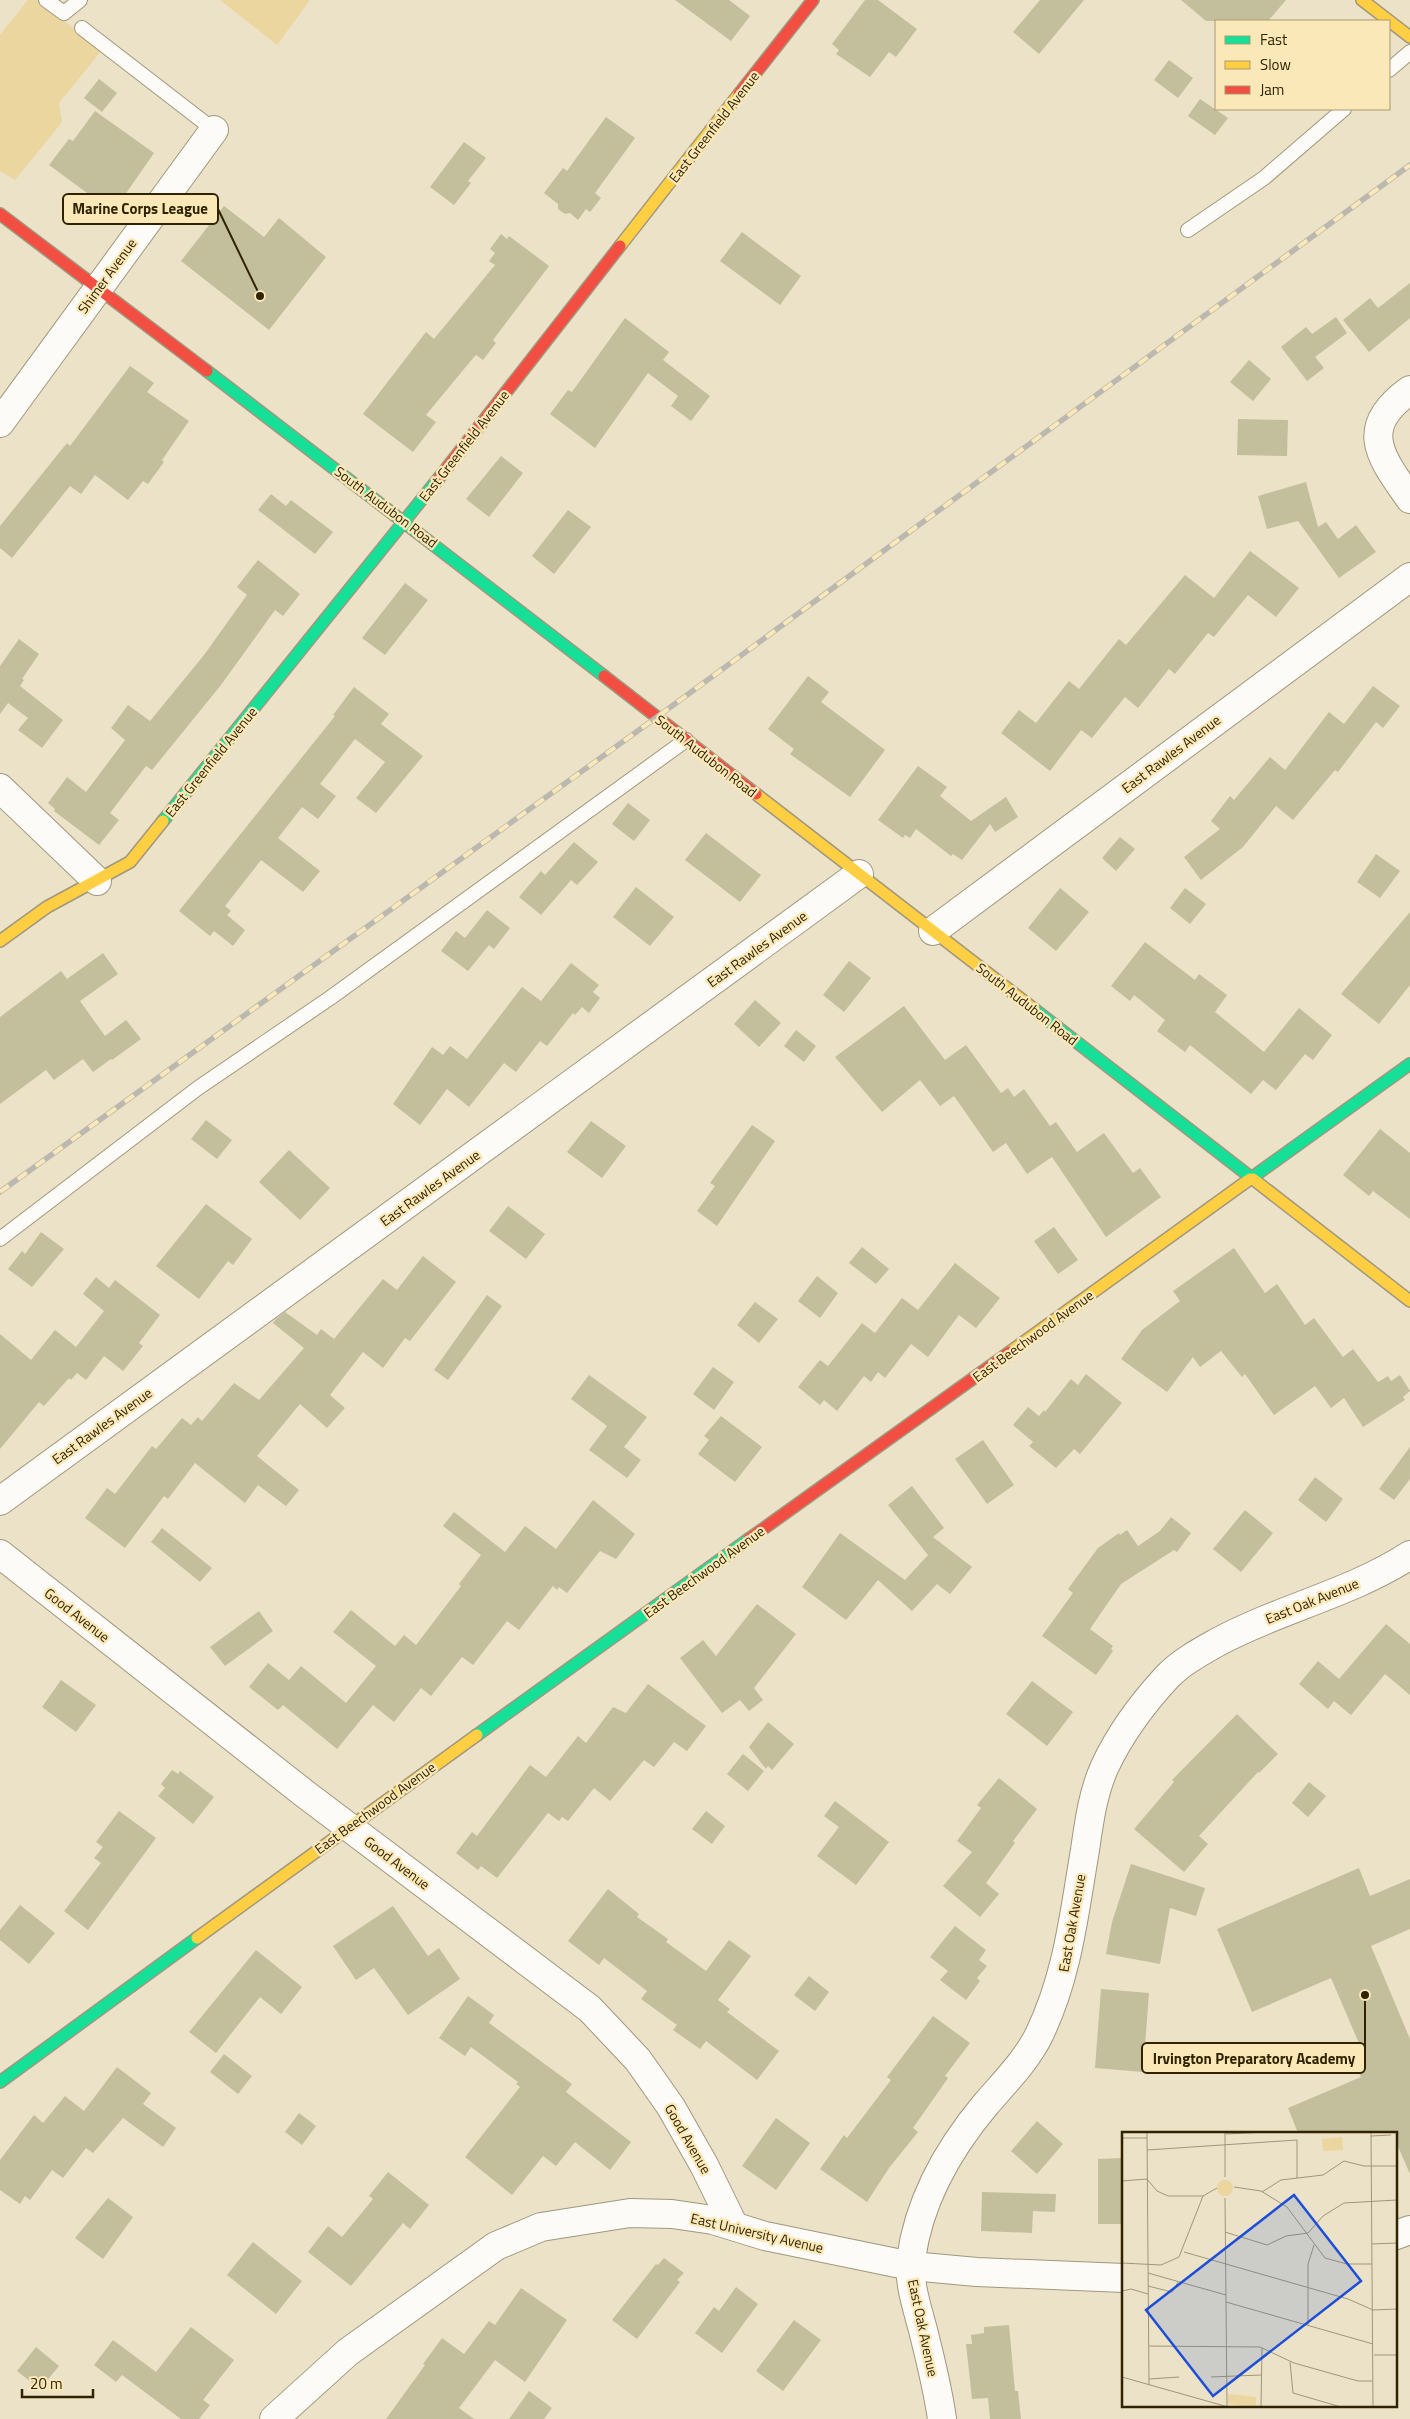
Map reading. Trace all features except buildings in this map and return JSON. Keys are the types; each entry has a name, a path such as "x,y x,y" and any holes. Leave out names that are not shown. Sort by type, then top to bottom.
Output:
{"street":[{"name":"East Greenfield Avenue","path":"0,941 47,907 130,862 405,521 813,0"},
{"path":"1362,0 1388,20"},
{"path":"1390,22 1410,37"},
{"name":"Shimer Avenue","path":"0,423 214,130"},
{"name":"South Audubon Road","path":"0,214 405,521 1410,1301"},
{"path":"1410,390 1388,410 1381,424 1378,438 1384,460 1410,499"},
{"name":"East Rawles Avenue","path":"933,931 1410,577"},
{"path":"0,788 97,881"},
{"name":"East Rawles Avenue","path":"0,1501 859,874"},
{"name":"East Beechwood Avenue","path":"0,2082 349,1827 1410,1064"},
{"name":"Good Avenue","path":"0,1554 349,1827 562,1987 606,2025 638,2060 671,2107 704,2165 734,2226"},
{"name":"East Oak Avenue","path":"942,2419 914,2292 911,2266 917,2227 938,2175 960,2137 1023,2060 1050,2013 1064,1972 1091,1814 1098,1787 1105,1766 1126,1726 1169,1675 1205,1649 1241,1629 1352,1586 1410,1555"},
{"name":"East University Avenue","path":"274,2419 348,2352 496,2246 515,2236 541,2227 639,2212 703,2218 765,2236 911,2266 977,2272 1122,2278"},
{"path":"1398,2234 1410,2230"}],"lane":[{"path":"46,0 64,14 80,0"},
{"path":"82,28 214,130"},
{"path":"1390,69 1410,52"},
{"path":"1188,230 1264,178 1343,110"},
{"path":"0,1239 198,1088 330,998 686,740"}],"shaded area":[{"path":"28,0 38,0 101,51 59,103 62,122 15,180 0,171 0,35"},
{"path":"220,0 310,0 277,45"}],"railway":[{"path":"0,1192 657,717 1410,165"}],"traffic: fast":[{"path":"207,371 604,676"},
{"path":"163,821 439,478"},
{"path":"1034,1009 1253,1179"},
{"path":"1250,1179 1410,1064"},
{"path":"477,1735 749,1539"},
{"path":"0,2082 197,1938"}],"traffic: slow":[{"path":"1362,0 1388,20"},
{"path":"1390,22 1410,37"},
{"path":"620,246 739,94"},
{"path":"756,794 1034,1009"},
{"path":"0,941 47,907 130,862 163,821"},
{"path":"1010,1352 1250,1179"},
{"path":"1253,1179 1410,1301"},
{"path":"197,1938 477,1735"}],"traffic: jam":[{"path":"739,94 813,0"},
{"path":"0,214 207,371"},
{"path":"439,478 620,246"},
{"path":"604,676 756,794"},
{"path":"749,1539 1010,1352"}],"place":[{"name":"Marine Corps League","path":"260,296"},
{"name":"Irvington Preparatory Academy","path":"1365,1995"}]}
